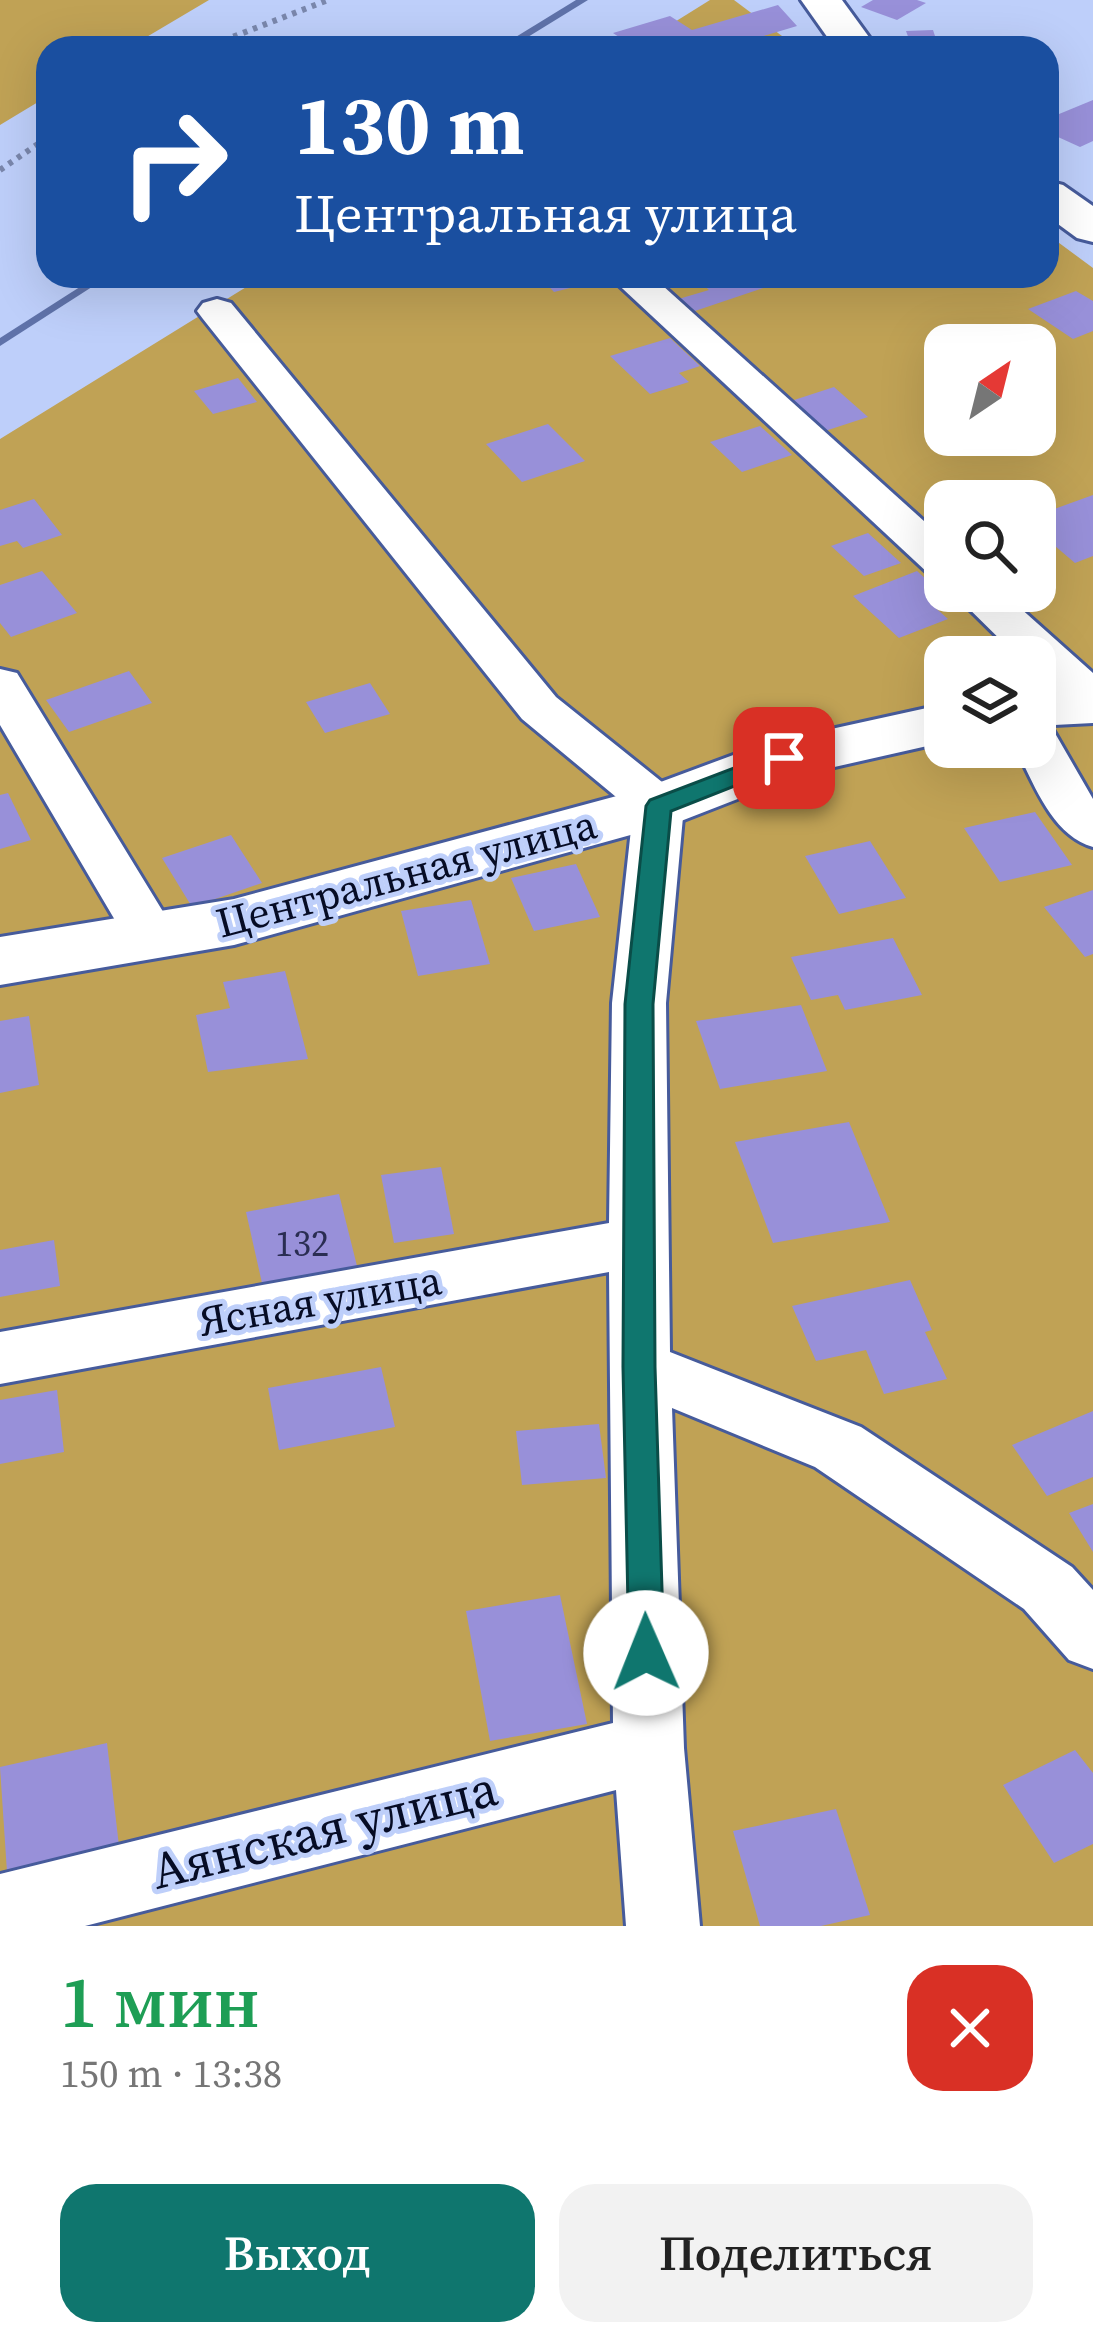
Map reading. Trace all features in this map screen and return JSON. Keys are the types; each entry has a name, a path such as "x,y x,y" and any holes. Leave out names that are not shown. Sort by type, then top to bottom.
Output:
{"main road":[{"path":"821,0 847,36"},
{"path":"1059,204 1093,228"},
{"path":"1056,705 1093,702"},
{"name":"Центральная улица","path":"0,961 234,922 659,806 784,758 924,728"}],"street":[{"path":"642,288 924,545"},
{"path":"217,311 539,708 659,806 639,1004 639,1367 649,1748 663,1926"},
{"path":"997,612 1093,702"},
{"path":"0,683 151,936"},
{"path":"1051,768 1072,808 1093,830"},
{"name":"Ясная улица","path":"0,1358 640,1242"},
{"path":"639,1367 838,1448 1048,1588 1093,1638"},
{"name":"Аянская улица","path":"0,1910 649,1748"}],"path":[{"path":"235,36 328,0"},
{"path":"0,170 36,145"}],"shaded area":[{"path":"0,0 209,0 148,36 36,36 36,103 0,125"},
{"path":"710,0 734,0 782,36 652,36"},
{"path":"1059,243 1093,268 1093,1926 0,1926 0,439 245,288 1059,288"}],"building":[{"path":"873,0 926,3 897,20 861,7"},
{"path":"778,5 797,26 764,36 613,33 670,16 692,30"},
{"path":"933,30 935,36 908,36 906,31"},
{"path":"1093,100 1093,141 1080,147 1059,137 1059,114"},
{"path":"763,288 689,313 675,300 709,290"},
{"path":"1076,291 1093,301 1093,331 1073,339 1028,309"},
{"path":"670,338 700,366 679,373 689,382 650,394 610,356"},
{"path":"238,378 257,402 213,414 194,391"},
{"path":"834,387 868,417 825,431 791,401"},
{"path":"548,424 585,461 522,482 486,444"},
{"path":"760,426 792,455 742,472 710,442"},
{"path":"1093,495 1093,556 1075,563 1056,547 1056,508"},
{"path":"34,499 62,535 23,548 17,541 0,546 0,510"},
{"path":"868,533 901,563 864,576 831,546"},
{"path":"42,571 77,613 11,637 0,623 0,585"},
{"path":"917,571 924,577 924,612 940,612 948,619 899,638 853,596"},
{"path":"129,671 152,703 69,732 46,700"},
{"path":"370,683 390,714 325,733 306,702"},
{"path":"8,793 31,840 0,849 0,795"},
{"path":"1035,812 1072,865 1000,882 964,828"},
{"path":"231,835 262,883 192,907 162,858"},
{"path":"870,841 906,898 839,914 805,856"},
{"path":"576,864 600,917 534,931 511,878"},
{"path":"1093,890 1093,954 1085,957 1044,907"},
{"path":"471,900 490,964 418,976 401,911"},
{"path":"893,938 922,995 845,1010 838,995 811,1000 791,957"},
{"path":"285,971 308,1059 208,1072 196,1015 230,1008 223,982"},
{"path":"801,1005 827,1071 720,1089 696,1021"},
{"path":"29,1016 39,1085 0,1093 0,1021"},
{"path":"849,1122 890,1222 773,1243 735,1142"},
{"path":"441,1167 454,1234 394,1243 381,1175"},
{"path":"339,1194 359,1274 264,1292 246,1212"},
{"path":"54,1240 60,1286 0,1297 0,1250"},
{"path":"910,1280 932,1330 925,1332 947,1379 884,1394 866,1350 816,1361 792,1306"},
{"path":"381,1367 395,1427 279,1450 268,1388"},
{"path":"57,1390 64,1452 0,1464 0,1400"},
{"path":"1093,1411 1093,1477 1047,1496 1012,1445"},
{"path":"599,1424 606,1478 522,1485 516,1431"},
{"path":"1093,1504 1093,1552 1069,1513"},
{"path":"560,1595 587,1724 490,1741 466,1611"},
{"path":"107,1743 119,1846 7,1872 0,1767"},
{"path":"1075,1750 1093,1773 1093,1844 1054,1863 1003,1785"},
{"path":"836,1809 870,1915 821,1926 760,1926 733,1831"}],"waterway":[{"path":"523,36 583,0"},
{"path":"0,343 85,288"}],"route":[{"path":"646,1653 639,1367 639,1004 659,806 784,758"}]}
